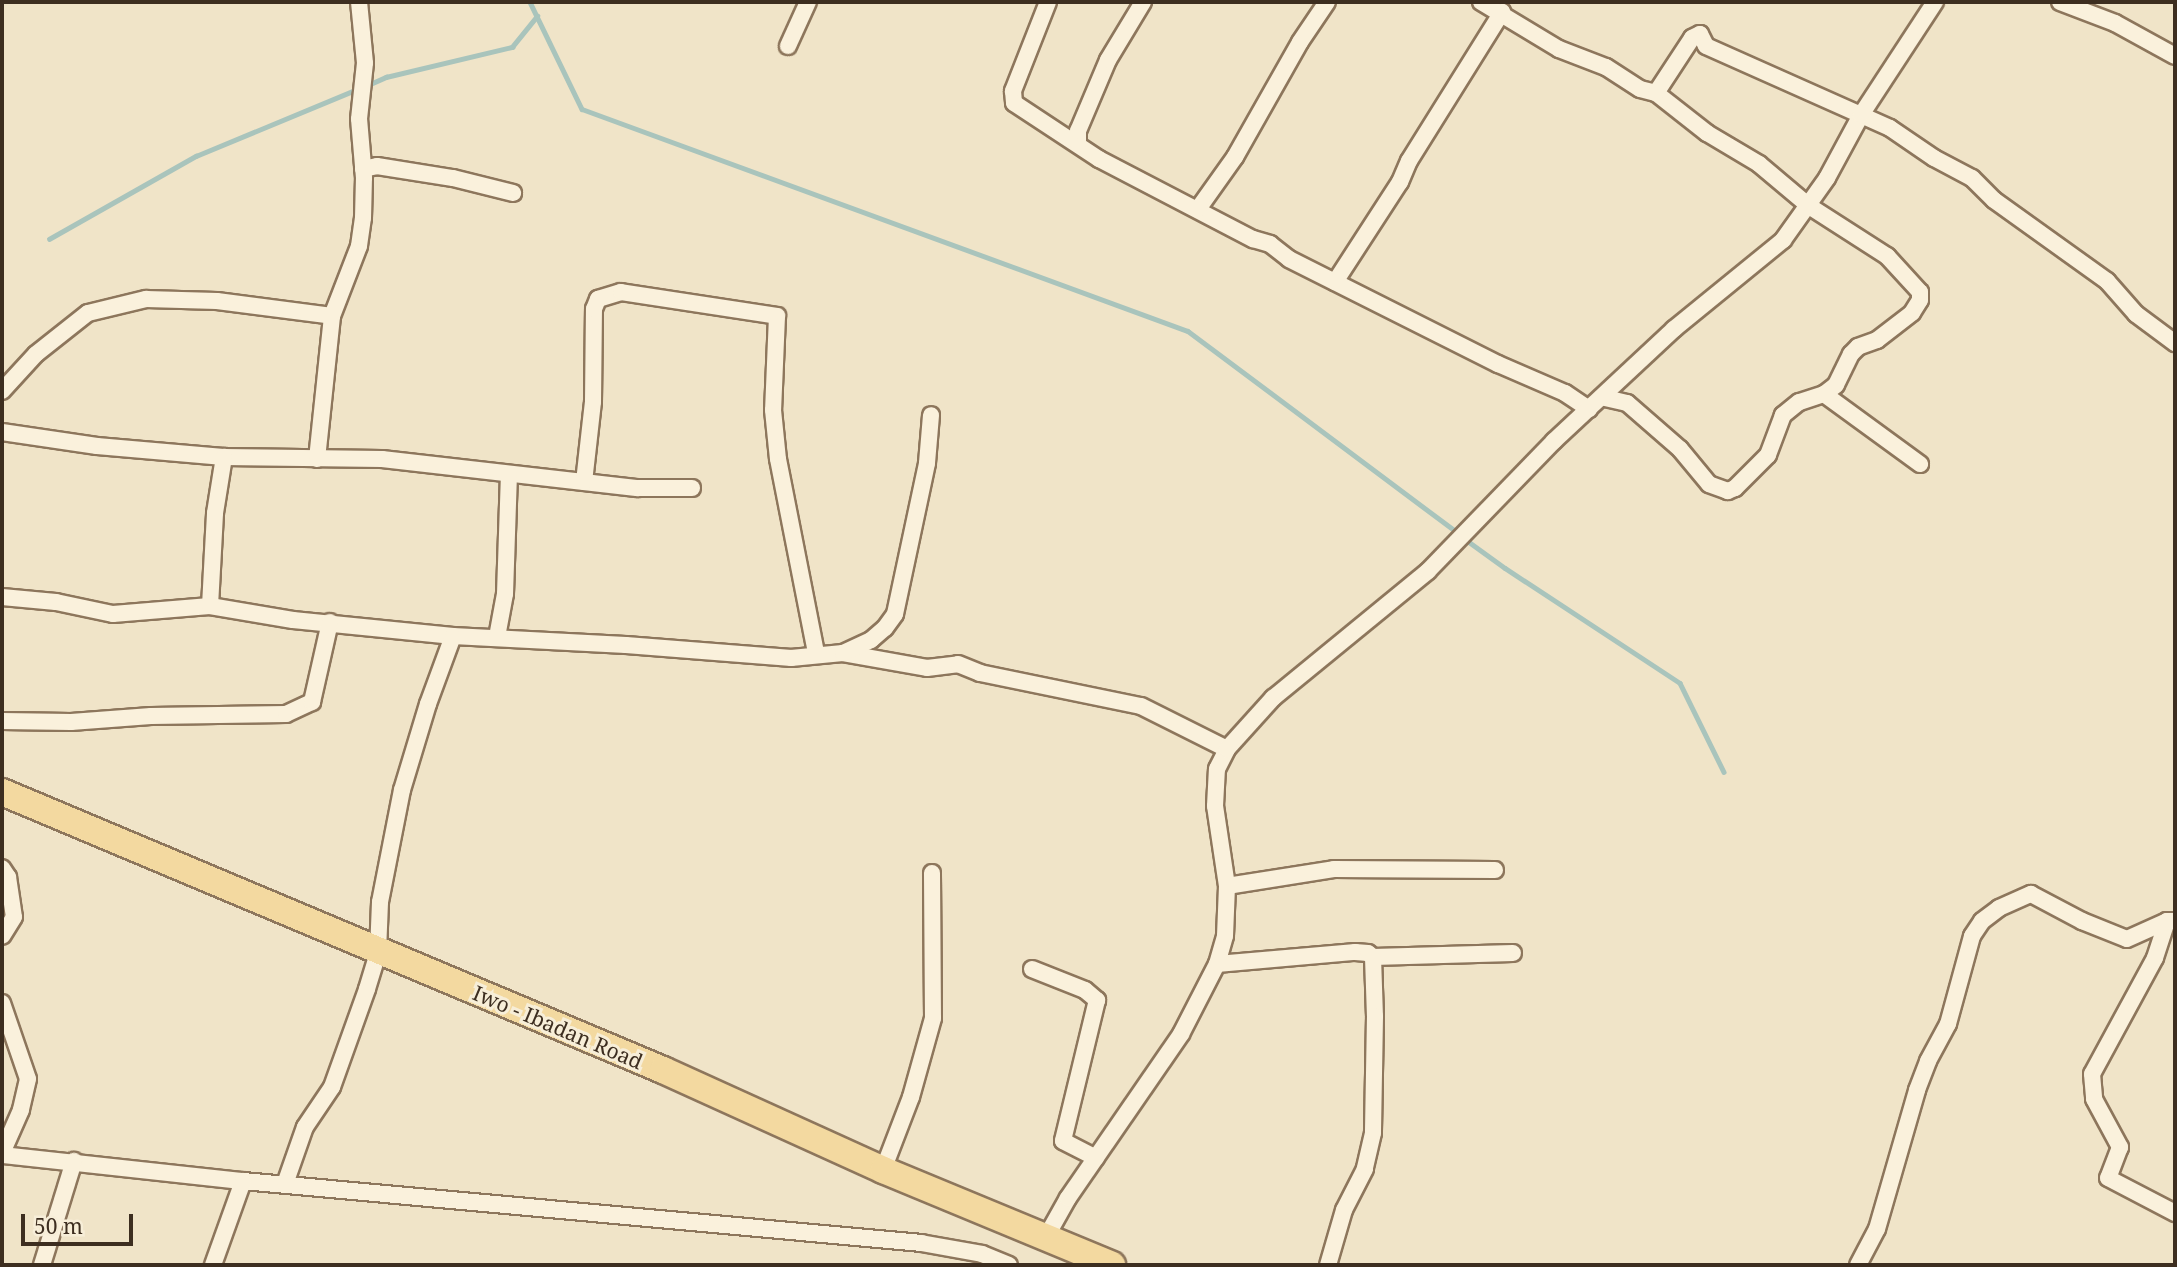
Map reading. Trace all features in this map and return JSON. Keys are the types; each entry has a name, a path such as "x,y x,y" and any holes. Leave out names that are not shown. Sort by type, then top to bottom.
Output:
{"main road":[{"name":"Iwo - Ibadan Road","path":"2,793 663,1070 883,1170 1045,1240 1112,1265"}],"street":[{"path":"317,459 332,316 359,246 363,218 359,119 365,63 359,2"},
{"path":"788,46 808,2"},
{"path":"1048,2 1013,91 1014,103 1058,135 1078,144 1099,159 1253,239 1270,244 1289,259 1498,364 1565,393 1589,408"},
{"path":"1078,144 1078,131 1108,60 1143,2"},
{"path":"1198,209 1236,156 1300,42 1327,2"},
{"path":"1481,2 1502,12 1559,49 1606,67 1640,89 1656,93 1707,133 1759,164 1809,206 1887,256 1920,292 1920,300 1912,313 1877,340 1851,354 1836,385 1824,394 1799,402 1783,415 1768,455 1735,488 1728,491 1709,484 1680,449 1627,403 1602,397"},
{"path":"1045,1240 1096,1158 1181,1034 1217,964 1225,936 1227,886 1215,806 1217,769 1227,749 1273,698 1428,570 1589,408 1674,329 1783,240 1809,206 1861,115 1935,2"},
{"path":"2060,2 2115,23 2175,56"},
{"path":"1335,282 1400,182 1409,161 1502,12"},
{"path":"1656,93 1692,38 1700,34 1706,46 1890,128 1934,158 1972,178 1994,200 2107,281 2136,314 2175,343"},
{"path":"363,169 377,166 453,178 513,194"},
{"path":"584,482 593,402 594,309 598,299 621,292 777,316 773,410 778,459 816,653"},
{"path":"2,391 36,354 88,313 146,299 217,301 332,316"},
{"path":"1824,394 1920,464"},
{"path":"843,653 871,640 885,628 895,614 928,463 932,415"},
{"path":"2,432 97,446 224,457 382,459 638,488 692,488"},
{"path":"210,606 215,513 224,457"},
{"path":"497,637 505,594 509,475"},
{"path":"2,597 56,602 113,614 210,606 259,616 453,636 626,645 791,658 816,653 843,653 928,668 958,664 980,673 1104,696 1153,711 1227,749"},
{"path":"2,721 71,722 151,716 286,714 312,702 330,622"},
{"path":"285,1184 305,1127 332,1087 379,952 380,902 402,790 428,704 453,636"},
{"path":"2,868 8,877 14,917 2,936"},
{"path":"1227,886 1334,869 1495,870"},
{"path":"883,1170 911,1097 933,1018 932,873"},
{"path":"1858,1265 1878,1228 1917,1090 1928,1061 1948,1024 1972,936 1982,921 1999,908 2031,894 2082,921 2127,940 2171,921"},
{"path":"2171,921 2155,958 2092,1074 2094,1099 2120,1147 2108,1178 2175,1213"},
{"path":"1217,964 1355,953 1368,953 1373,957 1513,953"},
{"path":"1328,1265 1344,1210 1365,1169 1373,1133 1376,1016 1373,957"},
{"path":"1032,970 1085,990 1097,1000 1063,1141 1096,1158"},
{"path":"2,1003 28,1079 21,1110 2,1154 243,1181 920,1243 982,1254 1009,1265"},
{"path":"42,1265 74,1161"},
{"path":"213,1265 243,1181"}],"waterway":[{"path":"530,2 582,109 1188,331 1458,533"},
{"path":"368,85 386,77 512,47 537,16"},
{"path":"49,239 196,156 360,88"},
{"path":"1465,539 1680,683 1724,772"}]}
